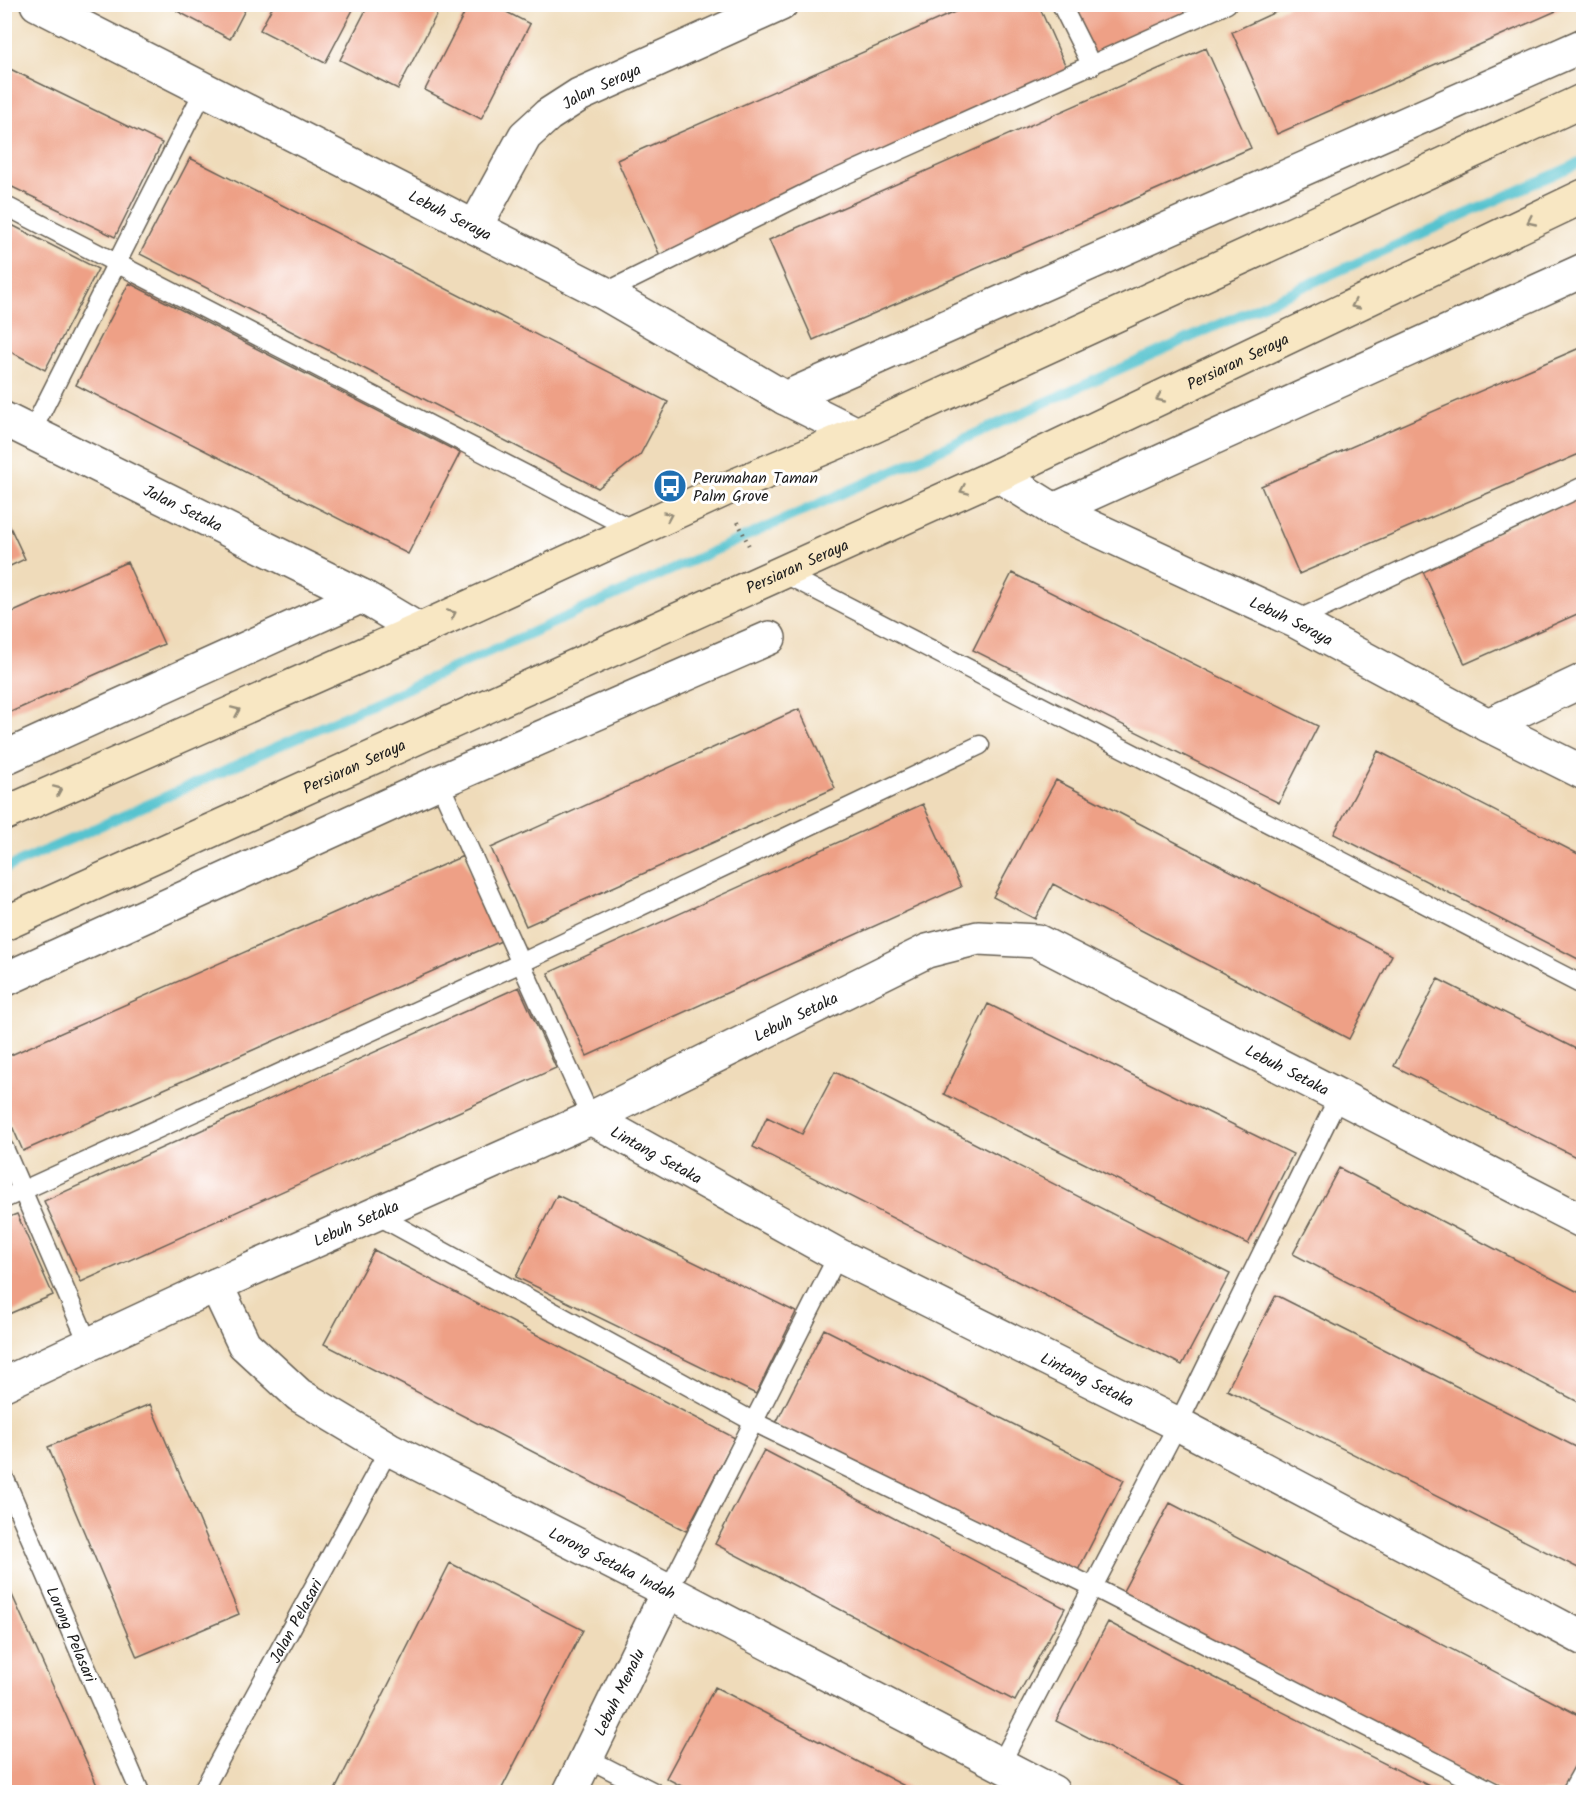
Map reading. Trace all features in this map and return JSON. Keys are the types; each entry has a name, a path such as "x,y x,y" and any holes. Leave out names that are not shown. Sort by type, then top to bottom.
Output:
{"main road":[{"path":"4,814 419,630 634,531 857,434 1584,100"},
{"name":"Persiaran Seraya","path":"4,924 998,475 1584,196"}],"street":[{"name":"Lebuh Seraya","path":"37,4 604,293 785,398 857,434"},
{"name":"Jalan Seraya","path":"474,227 525,136 548,115 579,95 781,4"},
{"path":"785,398 1584,45"},
{"path":"1054,510 1584,270"},
{"name":"Jalan Setaka","path":"18,426 362,596 419,630"},
{"name":"Lebuh Seraya","path":"998,475 1054,510 1295,621 1488,725 1584,773"},
{"path":"4,758 362,596"},
{"path":"4,980 439,782 769,638"},
{"path":"1488,725 1584,680"},
{"name":"Lebuh Setaka","path":"4,1384 591,1118 927,951 978,938 1037,941 1584,1222"},
{"name":"Lintang Setaka","path":"591,1118 838,1256 1178,1425 1584,1639"},
{"name":"Lorong Setaka Indah","path":"216,1286 244,1344 299,1395 389,1449 668,1591 1053,1792"},
{"name":"Lebuh Menalu","path":"570,1792 668,1591"}],"lane":[{"path":"1061,4 1092,66"},
{"path":"604,293 820,186 1227,4"},
{"path":"18,426 117,264 204,90"},
{"path":"4,206 634,531"},
{"path":"1295,621 1584,486"},
{"path":"783,573 1584,986"},
{"path":"4,1199 521,963 980,745"},
{"path":"439,782 591,1118"},
{"path":"1000,1765 1178,1425 1339,1096"},
{"path":"4,1148 88,1345"},
{"path":"375,1214 754,1422 1093,1587 1494,1792"},
{"path":"668,1591 838,1256"},
{"name":"Jalan Pelasari","path":"202,1792 389,1449"},
{"name":"Lorong Pelasari","path":"4,1477 140,1792"},
{"path":"586,1758 654,1792"},
{"path":"1571,1792 1584,1769"}],"path":[{"path":"736,517 753,554"}],"building":[{"path":"180,4 248,4 230,39 177,11"},
{"path":"274,4 356,4 325,63 260,30"},
{"path":"369,4 442,4 398,89 340,60"},
{"path":"469,4 491,4 530,24 481,119 425,90"},
{"path":"973,4 1038,4 1071,78 661,258 617,160"},
{"path":"1070,4 1225,4 1096,62"},
{"path":"1293,4 1572,4 1277,134 1232,32"},
{"path":"1206,48 1251,148 813,340 769,240"},
{"path":"4,66 162,143 115,237 4,183"},
{"path":"190,158 668,402 640,455 598,488 140,254"},
{"path":"4,221 98,269 45,370 4,348"},
{"path":"129,283 460,453 408,554 76,385"},
{"path":"1582,347 1584,452 1299,574 1261,486"},
{"path":"1584,493 1584,611 1465,664 1421,567"},
{"path":"4,514 25,559 4,569"},
{"path":"127,562 164,644 4,715 4,616"},
{"path":"1012,573 1318,726 1279,803 973,650"},
{"path":"799,709 835,788 526,926 491,848"},
{"path":"1378,751 1584,857 1584,962 1334,834"},
{"path":"1056,780 1392,955 1349,1039 1053,884 1035,919 993,897"},
{"path":"923,804 961,887 587,1056 548,973"},
{"path":"463,856 501,941 23,1151 4,1108 4,1058"},
{"path":"1438,979 1584,1053 1584,1161 1394,1066"},
{"path":"519,987 556,1068 81,1282 44,1201"},
{"path":"988,1004 1293,1154 1248,1244 944,1094"},
{"path":"835,1072 1230,1274 1182,1365 753,1147 767,1117 802,1134"},
{"path":"1339,1168 1584,1295 1584,1405 1293,1254"},
{"path":"557,1195 796,1312 756,1394 516,1277"},
{"path":"17,1214 53,1295 4,1316 4,1219"},
{"path":"374,1250 735,1438 686,1531 324,1344"},
{"path":"1276,1295 1584,1451 1584,1571 1227,1390"},
{"path":"824,1329 1124,1480 1075,1576 775,1425"},
{"path":"150,1404 239,1614 137,1657 48,1447"},
{"path":"764,1450 1065,1608 1015,1701 715,1544"},
{"path":"1170,1503 1584,1718 1584,1754 1563,1792 1501,1792 1121,1595"},
{"path":"450,1563 583,1630 500,1792 334,1792"},
{"path":"4,1577 61,1704 100,1792 4,1792"},
{"path":"1108,1622 1441,1792 1195,1792 1189,1789 1056,1721"},
{"path":"715,1687 916,1792 693,1792 666,1778"}],"waterway":[{"path":"4,869 1584,161"}],"place":[{"name":"Perumahan Taman Palm Grove","path":"670,486"}]}
